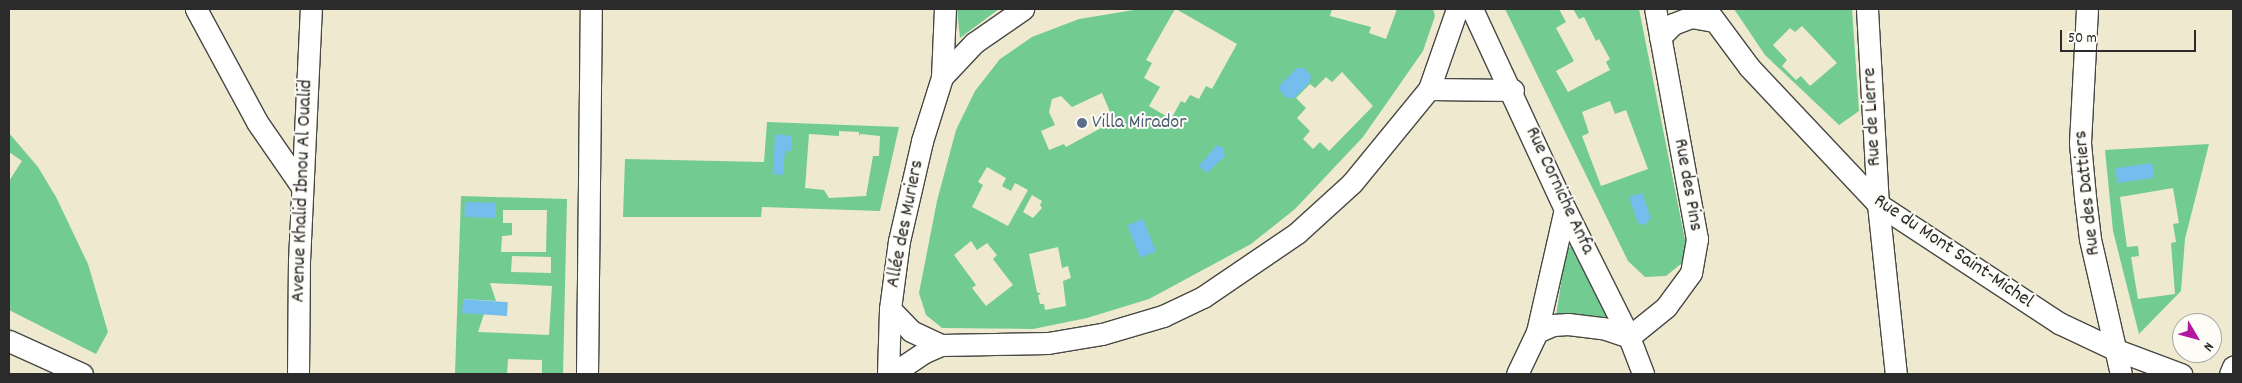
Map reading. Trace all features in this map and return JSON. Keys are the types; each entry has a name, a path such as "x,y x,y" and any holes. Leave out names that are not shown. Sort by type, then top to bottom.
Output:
{"street":[{"path":"196,9 257,122 302,187"},
{"name":"Avenue Khalid Ibnou Al Oualid","path":"298,374 302,187 311,9"},
{"path":"587,374 591,9"},
{"name":"Allée des Muriers","path":"888,374 890,309 899,241 912,179 942,77 945,9"},
{"name":"Allée des Muriers","path":"942,77 974,43 1023,9"},
{"path":"892,374 925,352 941,345 1048,343 1102,334 1163,316 1203,297 1251,267 1304,227 1352,183 1429,89 1457,9"},
{"name":"Rue Corniche Anfa","path":"1472,9 1513,90 1565,209 1629,337 1644,374"},
{"name":"Rue des Pins","path":"1629,337 1681,291 1696,256 1697,239 1655,9"},
{"name":"Rue de Lierre","path":"1867,9 1878,204 1896,374"},
{"name":"Rue des Dattiers","path":"2087,9 2080,143 2090,239 2121,374"},
{"path":"1660,37 1673,24 1691,17 1710,15"},
{"name":"Rue du Mont Saint-Michel","path":"1710,15 1769,89 1878,204 2011,294 2059,323 2114,349 2181,374"},
{"path":"1429,89 1513,90"},
{"path":"1517,374 1537,332 1565,209"},
{"path":"890,309 911,331 941,345"},
{"path":"1537,332 1554,325 1568,324 1603,328 1629,337"},
{"path":"9,341 82,374"},
{"path":"2230,374 2233,367"}],"green space":[{"path":"957,9 999,9 960,38"},
{"path":"1140,9 1175,9 1146,60 1152,63 1144,78 1160,87 1149,106 1171,119 1181,101 1185,103 1190,95 1199,99 1206,86 1212,89 1237,44 1176,9 1332,9 1330,16 1371,27 1369,33 1386,39 1397,9 1433,9 1435,16 1423,51 1363,137 1295,209 1251,244 1149,299 1087,318 1033,329 942,328 926,315 919,293 937,201 956,130 975,91 1000,59 1032,37 1079,19","holes":["1342,72 1373,106 1329,151 1320,142 1313,149 1303,139 1310,131 1297,118 1306,108 1296,98 1310,84 1315,88 1326,77 1332,82","1102,93 1114,121 1066,147 1064,144 1049,150 1041,131 1055,125 1049,112 1052,99 1061,96 1072,107","987,167 1006,178 1002,186 1011,191 1015,183 1028,190 1008,226 972,207 983,185 978,182","1032,195 1042,201 1040,205 1042,208 1033,218 1023,212","971,241 977,250 987,243 997,255 993,259 1013,285 986,306 972,288 976,285 954,255","1058,247 1062,268 1068,266 1071,278 1063,281 1066,306 1045,310 1044,304 1040,304 1038,295 1041,294 1037,292 1029,254"]},
{"path":"1505,9 1559,9 1566,22 1556,28 1574,61 1556,71 1568,92 1610,70 1606,62 1610,59 1599,39 1596,41 1584,17 1579,19 1573,9 1639,9 1686,245 1682,263 1666,276 1645,277 1628,261","holes":["1610,101 1615,114 1626,110 1648,169 1601,186 1582,136 1589,133 1582,112"]},
{"path":"1734,9 1852,9 1859,111 1839,125 1765,55","holes":["1802,26 1837,63 1810,86 1801,76 1796,80 1782,66 1787,60 1773,45 1790,28 1795,32"]},
{"path":"767,122 899,127 880,211 762,207 761,217 623,217 625,159 764,162","holes":["839,131 859,132 859,137 860,134 880,136 879,156 873,156 866,196 829,198 824,190 805,188 809,134 839,136"]},
{"path":"9,133 38,167 56,197 88,264 108,332 96,354 9,310 9,181 22,161 9,152"},
{"path":"2209,144 2185,239 2181,291 2139,334 2113,231 2105,150","holes":["2173,188 2179,223 2173,224 2176,242 2171,243 2175,294 2138,299 2131,257 2139,256 2138,246 2127,247 2120,197"]},
{"path":"461,196 567,199 563,374 542,374 542,360 508,359 507,374 455,374","holes":["503,210 547,210 546,252 501,252 502,236 512,235 512,223 503,223","512,256 551,257 551,273 511,272","490,283 552,286 549,335 478,332 484,314 463,299 496,301"]},
{"path":"1571,246 1608,317 1606,319 1556,316 1566,251"}],"water":[{"path":"1297,68 1304,68 1311,75 1310,82 1294,98 1287,98 1280,91 1280,85"},
{"path":"775,134 792,136 791,151 785,151 783,175 773,174"},
{"path":"1217,145 1223,148 1225,156 1207,173 1199,166"},
{"path":"2152,163 2154,178 2117,183 2115,168"},
{"path":"1642,193 1651,218 1645,225 1638,223 1629,197"},
{"path":"465,202 496,203 495,218 464,217"},
{"path":"1143,219 1156,251 1140,258 1127,225"},
{"path":"463,299 508,302 507,316 462,313"}],"place":[{"name":"Villa Mirador","path":"1082,123"}]}
